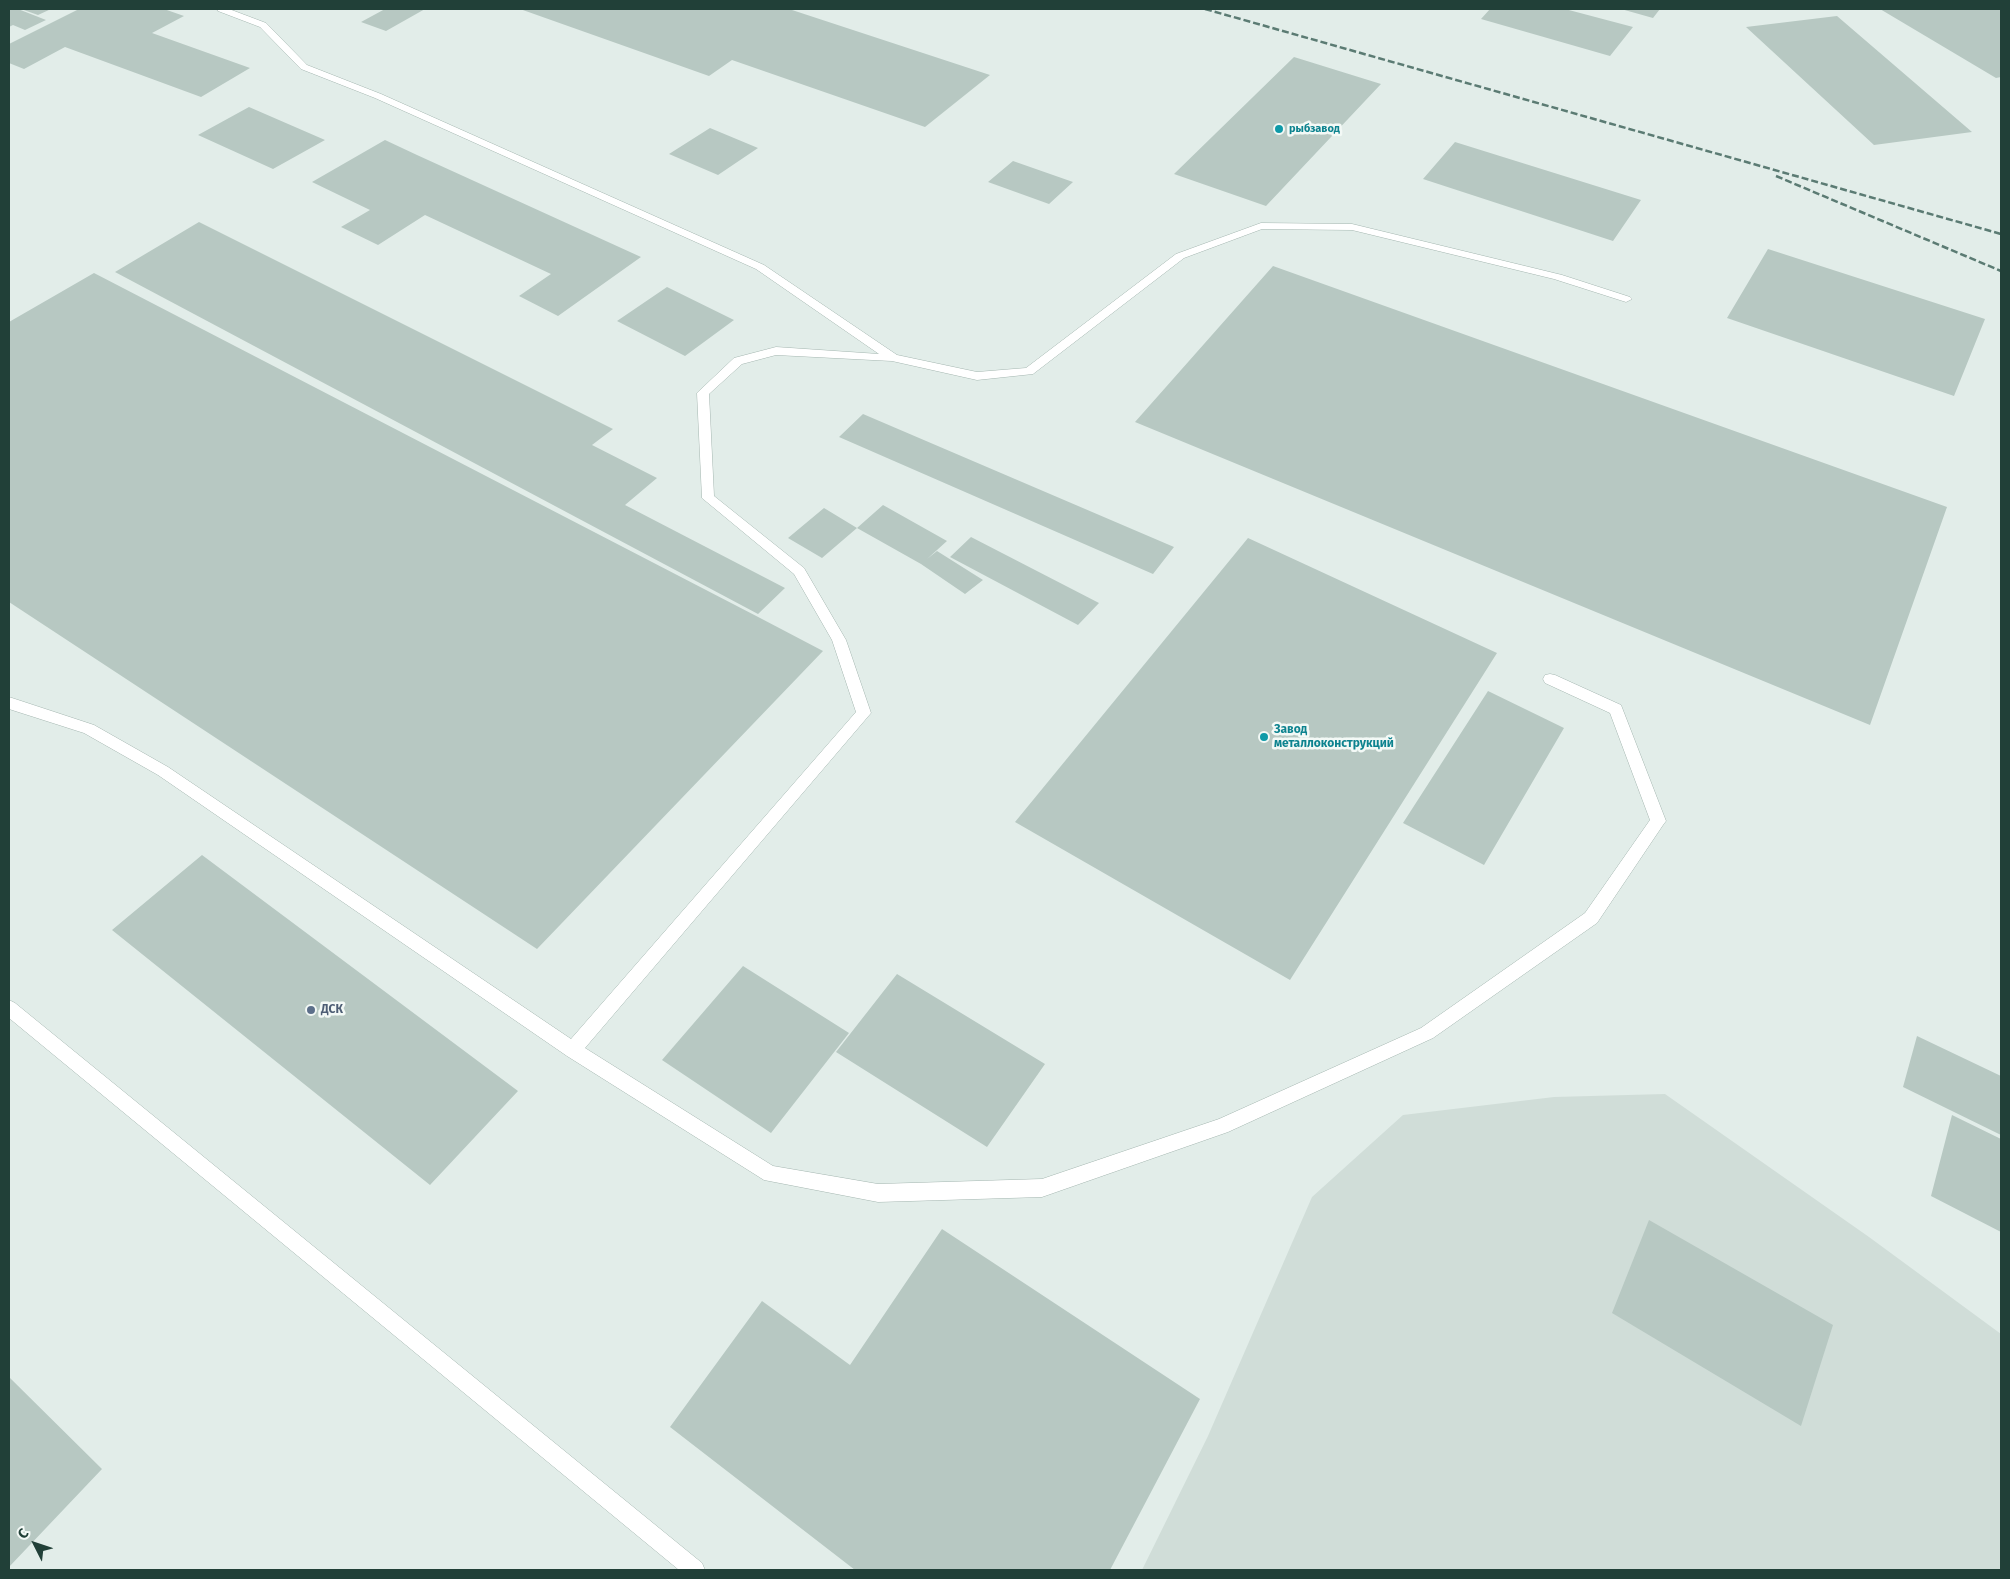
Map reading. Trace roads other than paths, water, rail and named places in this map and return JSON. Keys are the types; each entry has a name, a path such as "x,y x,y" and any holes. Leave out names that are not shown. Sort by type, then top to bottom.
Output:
{"lane":[{"path":"221,9 263,25 304,67 387,100 760,267 893,358"},
{"path":"573,1050 864,713 839,640 799,571 708,498 703,393 738,361 776,351 893,358 977,376 1028,371 1180,256 1261,226 1352,227 1558,277 1626,299"},
{"path":"9,703 89,729 162,771 573,1050 770,1174 878,1193 1042,1188 1222,1126 1427,1033 1591,918 1658,822 1616,709 1550,679"},
{"path":"9,1008 695,1570"}],"railway":[{"path":"1205,9 2001,234"},
{"path":"1776,176 2001,271"}],"place":[{"name":"рыбзавод","path":"1279,129"},
{"name":"Завод металлоконструкций","path":"1264,737"},
{"name":"ДСК","path":"311,1010"}]}
